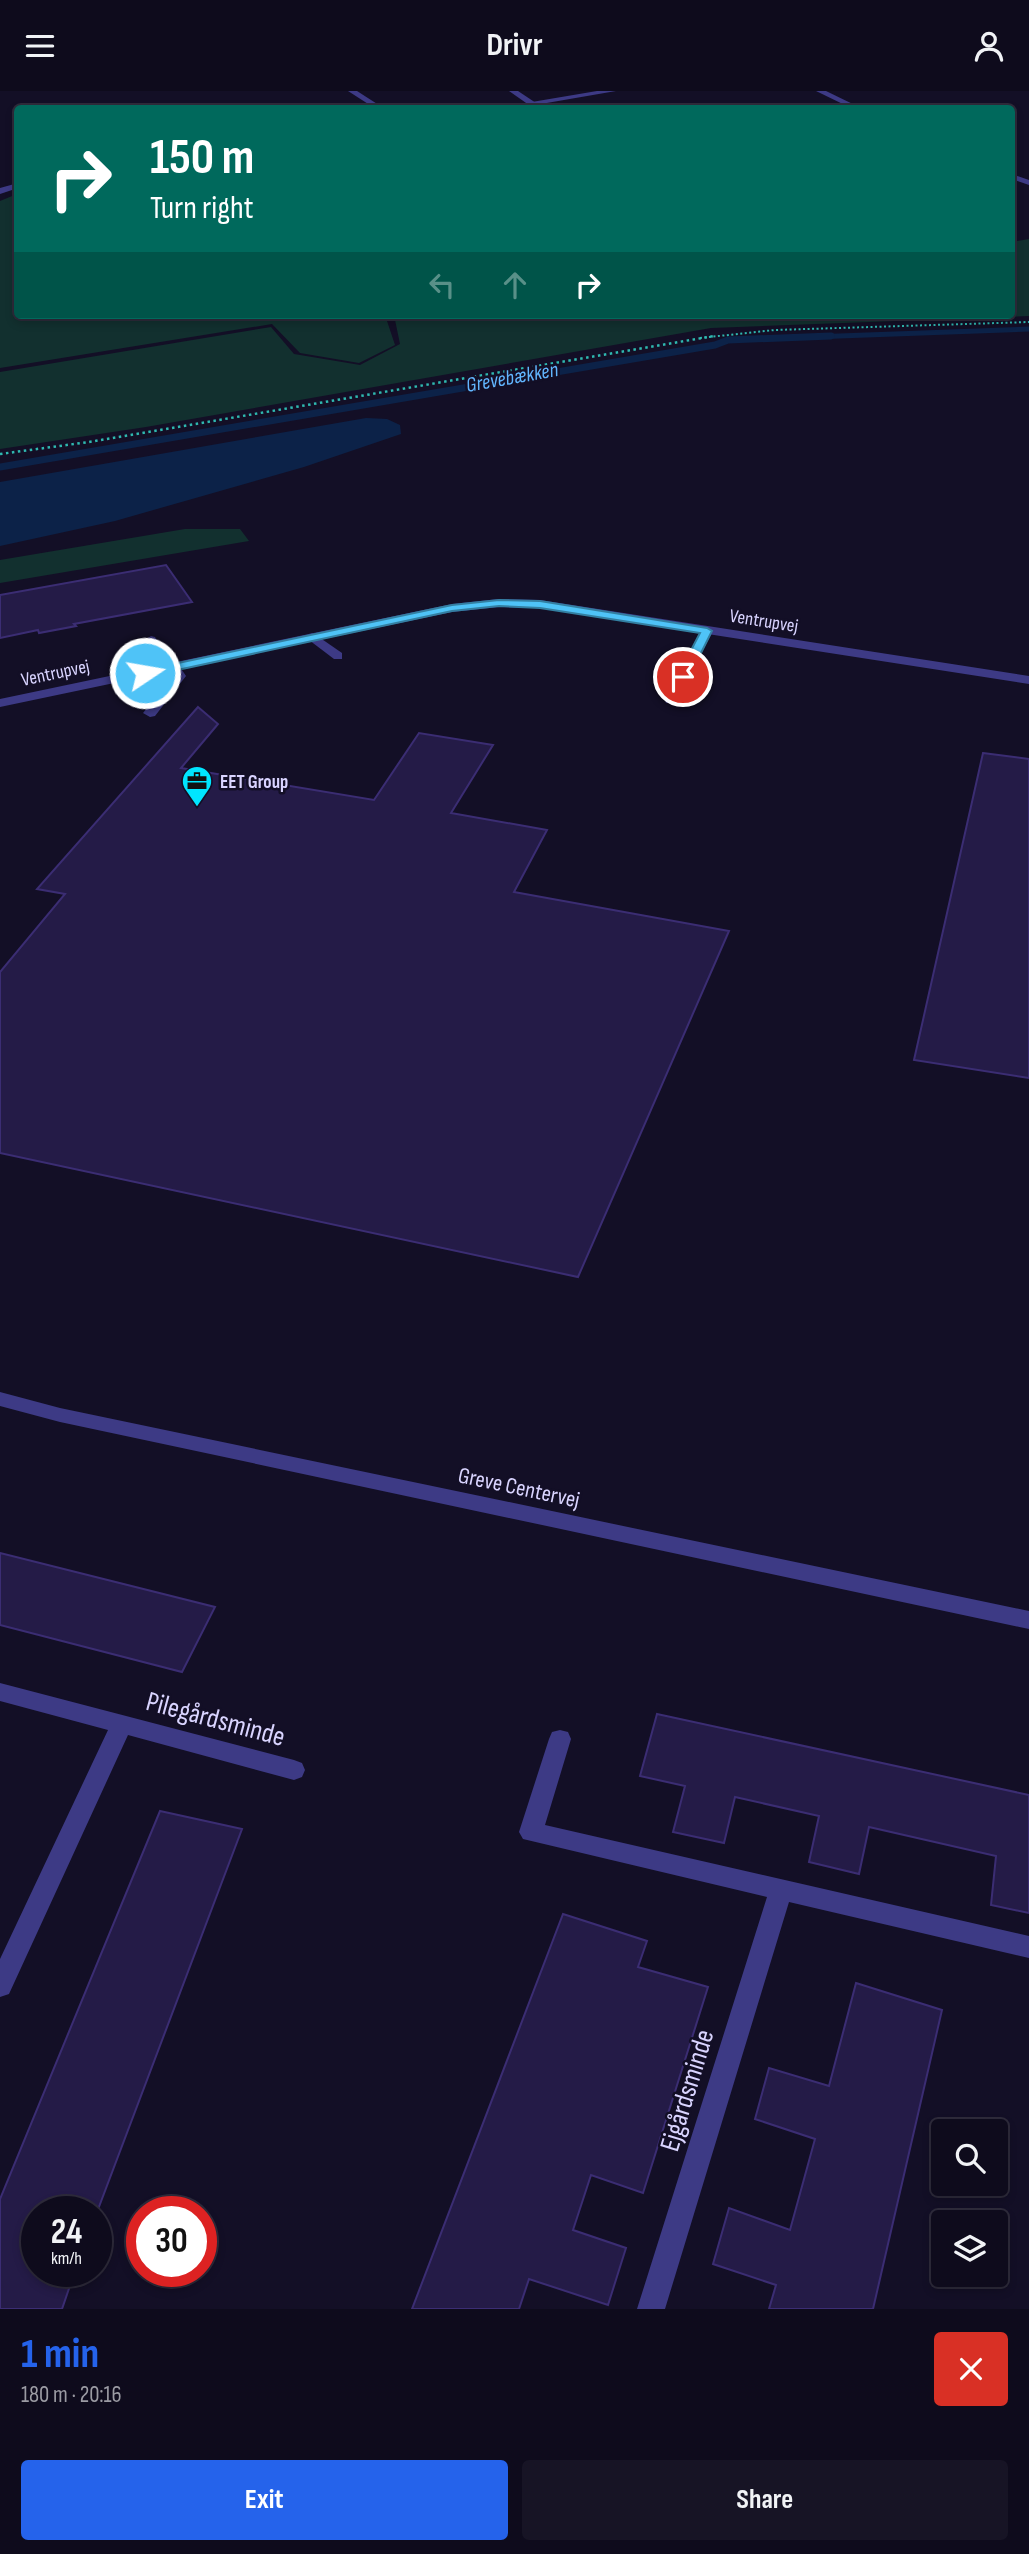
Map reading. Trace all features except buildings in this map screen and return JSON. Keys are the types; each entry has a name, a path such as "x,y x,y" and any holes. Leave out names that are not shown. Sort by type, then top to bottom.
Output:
{"street":[{"path":"352,91 375,105"},
{"path":"513,91 532,103"},
{"path":"519,105 612,91"},
{"path":"820,91 851,105"},
{"name":"Ventrupvej","path":"0,703 452,608 499,603 540,604 1029,680"},
{"path":"671,700 707,631"},
{"path":"313,637 338,656"},
{"path":"150,713 180,676 151,640"},
{"name":"Greve Centervej","path":"0,1399 60,1415 1029,1620"},
{"name":"Pilegårdsminde","path":"0,1692 294,1770"},
{"name":"Pilegårdsminde","path":"0,1986 122,1723"},
{"path":"560,1739 531,1832 1029,1947"},
{"name":"Ejgårdsminde","path":"651,2309 781,1889"}],"path":[{"path":"0,454 89,442 718,336 775,330 1029,322"}],"green space":[{"path":"14,195 14,319 386,319 395,345 359,363 300,353 272,324 0,368 0,201"},
{"path":"1029,239 1029,316 1015,317 1015,241"},
{"path":"395,319 950,319 711,328 146,427 0,449 0,372 271,327 294,354 360,365 400,344"},
{"path":"185,529 240,529 249,541 0,583 0,560"}],"water":[{"path":"366,418 387,419 400,425 401,434 304,467 115,521 0,546 0,482"}],"waterway":[{"name":"Grevebækken","path":"784,338 1029,329"},
{"name":"Grevebækken","path":"0,467 715,345 728,340 831,336"}],"place":[{"name":"EET Group","path":"197,808"}],"route":[{"path":"145,673 452,608 499,603 540,604 707,631 683,677"}]}
